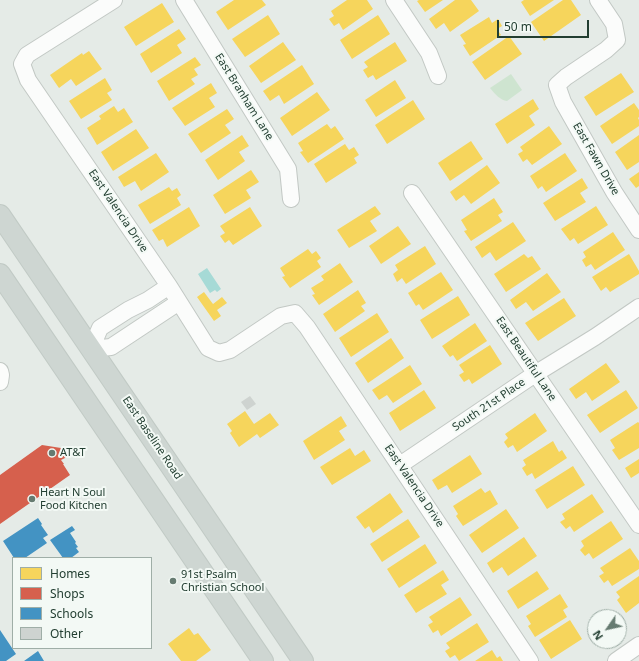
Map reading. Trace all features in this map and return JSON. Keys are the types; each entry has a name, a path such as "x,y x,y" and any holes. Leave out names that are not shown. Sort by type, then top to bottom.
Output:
{"main road":[{"name":"East Baseline Road","path":"0,215 208,520 302,661"},
{"path":"0,274 263,661"},
{"path":"63,367 91,349"},
{"path":"180,539 208,520"},
{"path":"284,634 286,661"}],"street":[{"name":"East Valencia Drive","path":"114,0 27,55 22,64 28,80 169,286 208,348 219,353 230,350 281,316 295,313 307,327 530,661"},
{"name":"East Branham Lane","path":"184,0 288,169 291,199"},
{"path":"394,0 429,53 438,76"},
{"name":"East Fawn Drive","path":"598,0 614,24 617,40 606,50 566,77 557,86 563,102 614,192 639,230"},
{"name":"East Beautiful Lane","path":"412,193 639,525"},
{"path":"169,286 100,328 91,349 111,347 179,302"},
{"name":"South 21st Place","path":"400,465 535,374 595,337 639,307"},
{"path":"128,310 139,328"},
{"path":"0,371 0,382"},
{"path":"618,660 637,651"}],"green space":[{"path":"511,74 522,90 507,101 500,98 490,88"}],"water":[{"path":"207,268 221,289 217,292 215,290 210,293 198,274"}],"building: Homes":[{"path":"234,0 262,0 266,5 228,30 216,12"},
{"path":"347,0 367,0 373,9 343,30 339,23 334,26 329,19 334,16 331,11"},
{"path":"443,0 425,12 417,1"},
{"path":"455,0 471,0 479,11 450,32 444,23 436,29 429,19"},
{"path":"524,0 554,0 530,16 521,2"},
{"path":"563,0 571,0 581,15 544,41 531,22"},
{"path":"162,3 174,22 136,46 124,27"},
{"path":"268,15 280,34 245,57 232,39"},
{"path":"378,15 390,34 352,59 340,40"},
{"path":"489,17 492,23 498,19 502,26 497,29 501,35 470,56 463,45 466,44 460,35"},
{"path":"179,29 186,39 177,45 182,53 151,73 140,54"},
{"path":"509,36 522,54 485,80 472,62"},
{"path":"283,42 296,60 261,83 249,66"},
{"path":"395,42 407,61 376,80 373,75 368,78 363,70 368,67 364,62"},
{"path":"89,51 102,69 76,86 71,79 59,88 50,75 82,53 83,55"},
{"path":"195,57 201,65 194,69 198,75 191,79 195,84 169,101 157,81"},
{"path":"302,65 314,84 284,104 279,95 270,101 263,91"},
{"path":"621,73 634,92 596,116 584,97"},
{"path":"105,78 112,90 107,93 112,100 81,119 69,101"},
{"path":"395,80 406,98 376,117 365,100"},
{"path":"211,83 217,93 209,98 215,107 185,126 172,108"},
{"path":"317,92 330,110 292,136 280,118"},
{"path":"533,99 539,109 529,116 535,125 507,144 495,124"},
{"path":"413,100 425,119 387,144 375,125"},
{"path":"634,103 639,110 639,126 612,144 600,126"},
{"path":"114,106 118,112 124,108 133,122 97,145 87,128 101,119 99,116"},
{"path":"227,109 234,119 225,125 231,133 201,153 188,134"},
{"path":"327,124 331,129 335,126 344,139 308,163 300,152 303,151 298,143"},
{"path":"549,126 562,144 532,165 527,159 523,162 518,154 523,151 520,147"},
{"path":"136,129 149,148 113,171 101,152"},
{"path":"242,135 249,146 239,152 245,161 218,180 205,160"},
{"path":"639,135 639,162 627,170 615,152"},
{"path":"471,141 483,159 450,181 438,163"},
{"path":"345,144 349,150 354,147 359,155 354,158 357,163 326,183 314,164"},
{"path":"156,153 169,172 141,191 135,181 124,187 118,177"},
{"path":"565,153 577,171 546,192 542,186 538,189 530,176"},
{"path":"487,165 500,183 471,204 464,195 456,201 450,192"},
{"path":"251,170 259,182 246,190 251,198 225,214 213,195"},
{"path":"639,172 639,186 636,188 629,179"},
{"path":"582,178 588,188 580,193 586,202 555,221 543,203"},
{"path":"169,187 172,191 177,188 181,195 177,198 181,205 150,224 138,205"},
{"path":"494,198 503,212 498,215 502,221 471,241 464,231 467,230 461,220"},
{"path":"375,206 381,214 370,221 377,231 349,248 337,230"},
{"path":"596,206 608,225 578,244 574,238 570,241 561,229"},
{"path":"189,207 200,226 167,247 163,239 159,241 152,230"},
{"path":"250,207 262,226 233,245 229,240 225,243 220,236 225,233 220,226"},
{"path":"513,222 526,241 496,261 490,252 482,258 475,247"},
{"path":"398,226 411,244 381,264 369,246"},
{"path":"613,232 625,250 595,270 591,264 586,267 582,260 586,257 583,252"},
{"path":"425,246 436,264 406,284 402,278 397,282 393,274 398,270 395,265"},
{"path":"308,249 312,254 316,251 321,258 317,261 321,267 290,288 282,277 285,276 280,268"},
{"path":"524,254 528,258 532,256 541,269 506,292 494,274"},
{"path":"629,254 639,271 639,274 610,292 606,287 601,291 592,277"},
{"path":"340,263 353,282 319,305 312,295 315,294 311,288 324,280 321,276"},
{"path":"441,272 453,290 423,310 419,304 416,306 408,293"},
{"path":"547,273 561,292 533,311 526,302 516,309 510,300"},
{"path":"358,290 366,303 361,306 365,311 335,332 323,314"},
{"path":"204,292 213,304 222,297 227,303 217,310 221,316 214,321 197,297"},
{"path":"458,296 470,315 432,339 420,320"},
{"path":"564,298 576,316 538,341 525,323"},
{"path":"377,313 389,332 351,357 339,338"},
{"path":"475,323 487,341 457,361 453,355 450,357 442,346"},
{"path":"391,338 404,358 368,383 355,363"},
{"path":"490,345 502,364 472,384 469,379 464,382 459,375 464,372 459,365"},
{"path":"606,363 620,382 592,401 586,392 576,399 569,389"},
{"path":"410,365 422,384 393,403 387,395 379,400 372,390"},
{"path":"424,390 436,408 400,431 389,413"},
{"path":"626,390 638,408 600,433 587,415"},
{"path":"245,411 254,424 270,413 279,425 260,438 257,434 239,447 230,433 232,431 227,424"},
{"path":"535,413 547,431 517,452 513,445 508,448 504,442 508,438 505,434"},
{"path":"341,416 347,426 339,431 345,440 314,460 303,441"},
{"path":"638,422 639,448 619,460 612,450 615,448 610,440"},
{"path":"553,441 559,452 562,450 567,458 535,479 532,473 527,476 522,468 526,465 523,460"},
{"path":"350,448 355,456 364,450 371,461 332,485 320,467"},
{"path":"470,455 482,474 452,493 447,485 438,490 432,480"},
{"path":"639,459 639,473 631,478 625,468"},
{"path":"573,466 585,485 547,509 535,490"},
{"path":"481,488 485,493 490,490 498,504 463,526 456,516 458,514 453,506"},
{"path":"390,493 403,512 373,533 369,526 365,529 356,517"},
{"path":"592,494 604,512 574,532 570,526 566,529 560,522 565,519 562,514"},
{"path":"506,509 519,528 482,553 469,535"},
{"path":"408,519 420,537 382,562 370,544"},
{"path":"611,521 623,539 593,559 589,553 585,556 580,550 584,546 581,541"},
{"path":"524,537 537,556 508,576 502,567 493,573 487,563"},
{"path":"425,544 437,563 399,588 387,569"},
{"path":"630,548 639,561 639,569 612,586 608,580 604,583 599,576 604,573 600,568"},
{"path":"443,570 449,580 441,585 447,594 416,613 404,595"},
{"path":"537,571 549,589 518,609 507,591"},
{"path":"639,576 639,603 627,612 627,609 623,609 617,600 620,597 616,592"},
{"path":"560,594 568,607 563,610 567,617 535,637 528,626 531,624 526,616"},
{"path":"460,597 472,615 441,636 438,630 433,633 428,625 433,622 429,617"},
{"path":"570,620 582,639 551,659 539,640"},
{"path":"477,623 489,642 459,661 455,655 450,658 445,651 450,648 446,643"},
{"path":"189,628 194,635 198,633 211,650 196,661 181,661 168,644"},
{"path":"492,650 497,658 500,656 503,661 475,661"}],"building: Shops":[{"path":"42,445 61,448 67,457 61,460 70,475 0,524 0,475"}],"building: Schools":[{"path":"38,518 48,535 43,538 47,543 26,557 13,557 3,541"},
{"path":"72,526 75,530 70,533 76,542 75,543 78,547 76,548 79,552 72,557 62,557 50,540"},
{"path":"0,630 16,654 6,661 0,661"},
{"path":"38,651 44,661 24,661"}],"building: Other":[{"path":"250,396 256,404 247,410 241,402"}],"place":[{"name":"AT&T","path":"52,453"},
{"name":"Heart N Soul Food Kitchen","path":"32,499"},
{"name":"91st Psalm Christian School","path":"173,581"}]}
